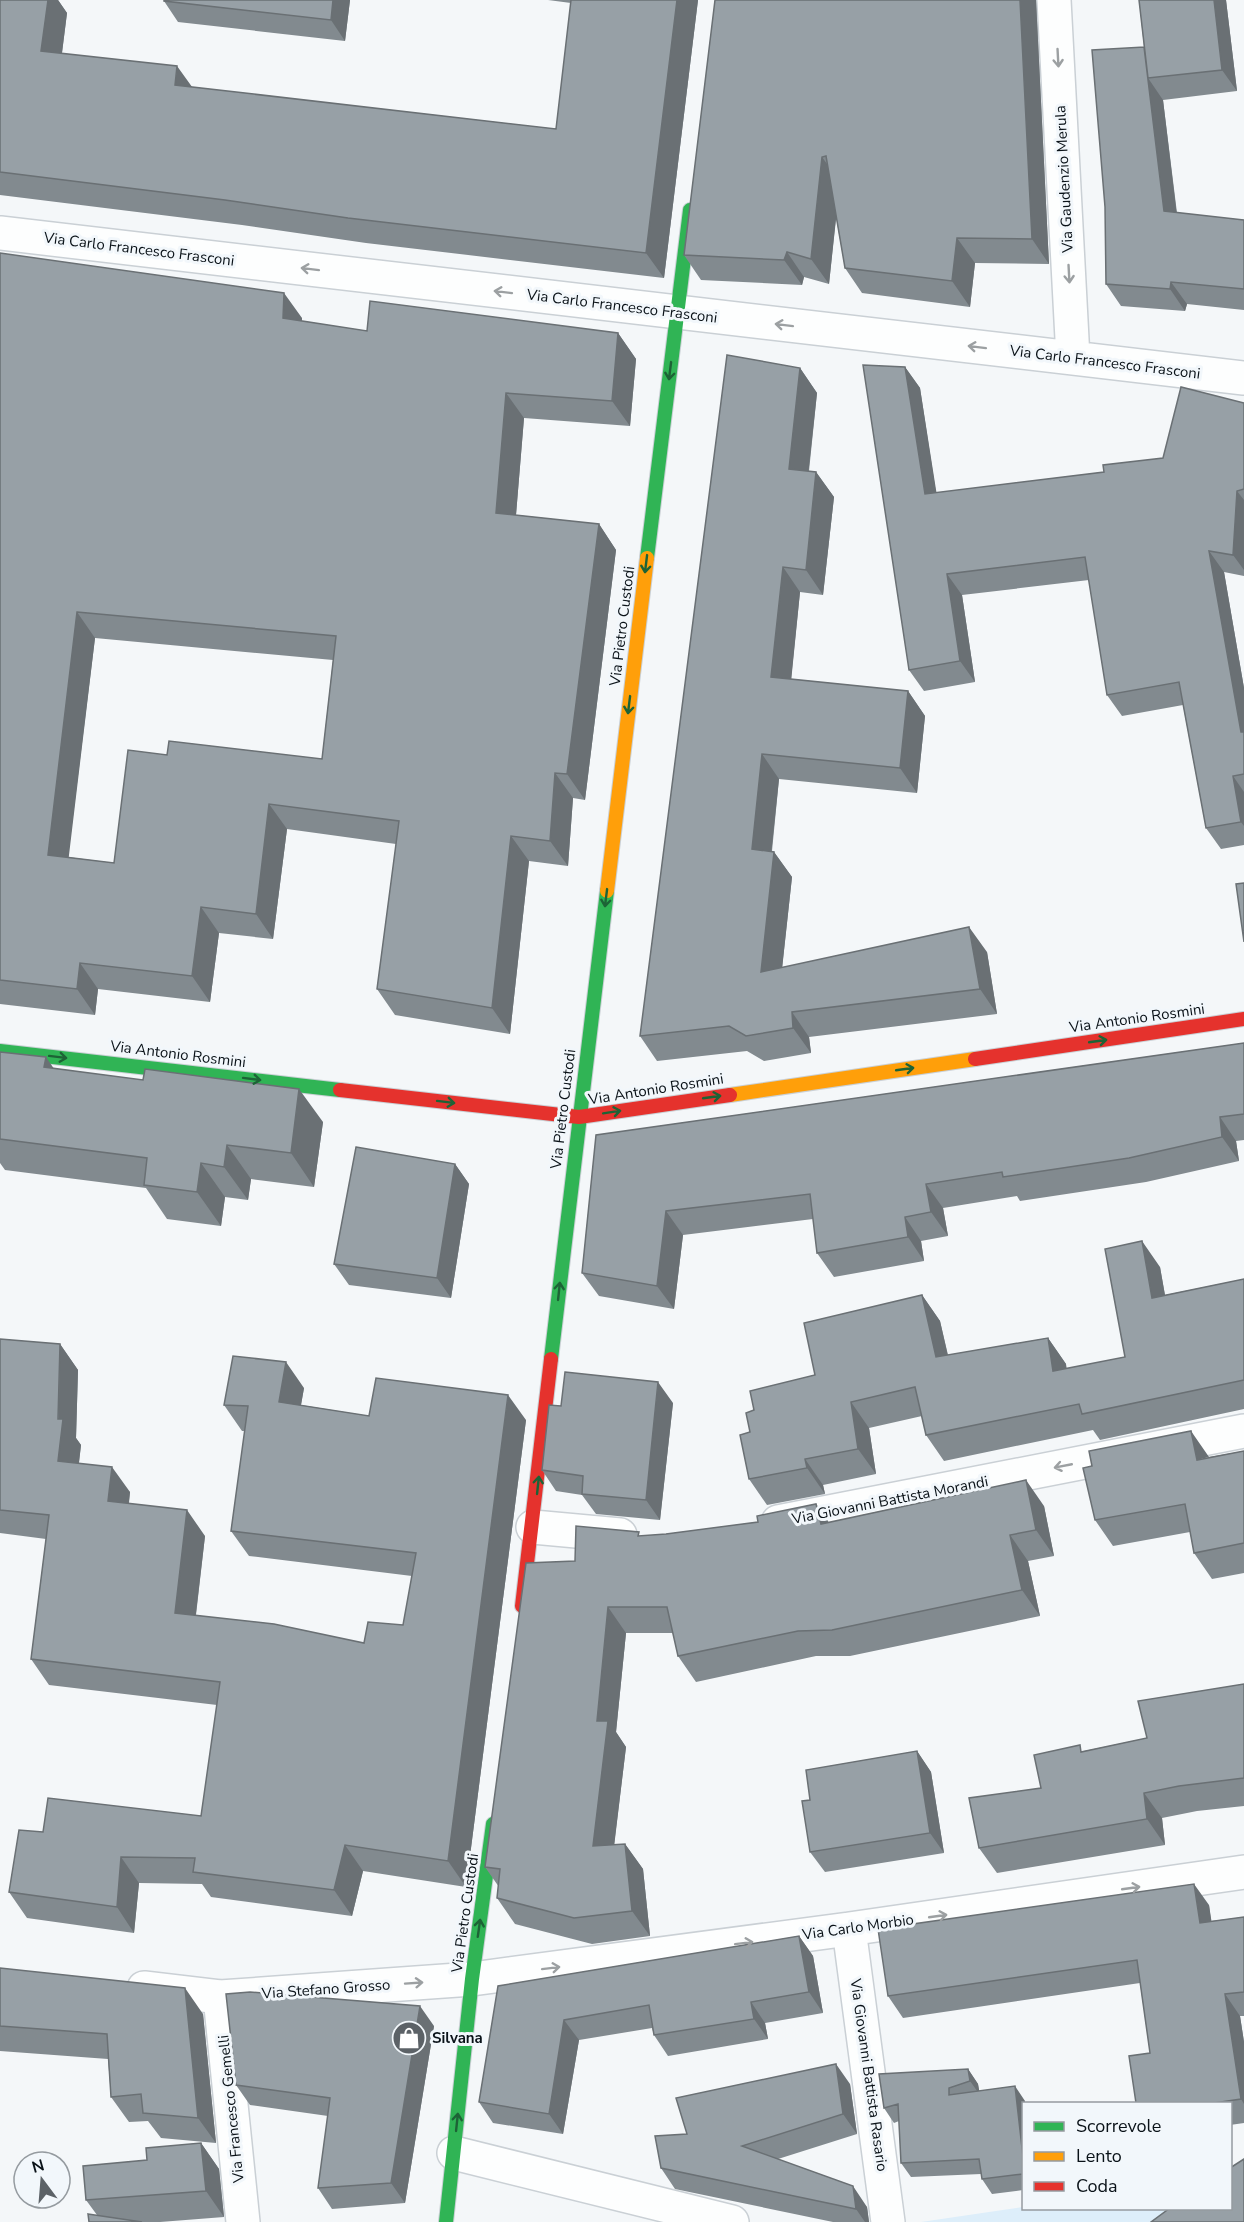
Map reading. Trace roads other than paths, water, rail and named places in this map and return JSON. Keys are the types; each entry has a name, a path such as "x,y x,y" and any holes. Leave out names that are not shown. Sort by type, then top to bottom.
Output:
{"street":[{"name":"Via Gaudenzio Merula","path":"1054,0 1073,358"},
{"name":"Via Pietro Custodi","path":"520,1622 533,1527 579,1117 692,194"},
{"name":"Via Carlo Francesco Frasconi","path":"0,233 1244,378"},
{"name":"Via Antonio Rosmini","path":"0,1050 579,1117 1244,1019"},
{"name":"Via Giovanni Battista Morandi","path":"752,1527 1244,1431"},
{"path":"533,1527 645,1538"},
{"name":"Via Pietro Custodi","path":"446,2222 472,1979 495,1812"},
{"name":"Via Carlo Morbio","path":"472,1979 849,1929 1244,1872"},
{"name":"Via Giovanni Battista Rasario","path":"849,1929 888,2222"},
{"name":"Via Stefano Grosso","path":"116,1985 220,1997 472,1979"},
{"name":"Via Francesco Gemelli","path":"220,1997 243,2222"},
{"path":"454,2153 732,2222"}],"place":[{"name":"Silvana","path":"409,2038"}]}
